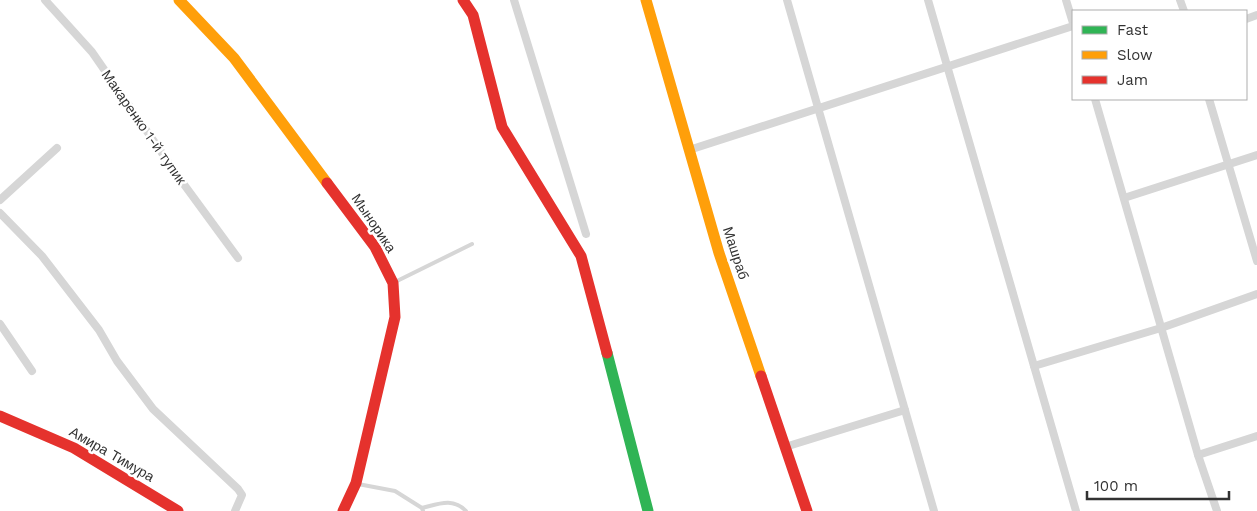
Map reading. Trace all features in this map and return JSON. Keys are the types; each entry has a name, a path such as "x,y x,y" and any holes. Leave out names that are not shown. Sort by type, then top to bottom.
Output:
{"street":[{"name":"Макаренко 1-й тупик","path":"45,0 92,52 180,179 238,258"},
{"name":"Мынорика","path":"179,0 234,58 375,246 393,283 395,317 356,483 343,511"},
{"path":"463,0 473,15 502,127 581,256 648,511"},
{"path":"514,0 586,234"},
{"name":"Машраб","path":"646,0 719,253 807,511"},
{"path":"787,0 934,511"},
{"path":"928,0 1076,511"},
{"path":"1066,0 1072,21"},
{"path":"689,150 1072,25"},
{"path":"1095,100 1198,455 1217,511"},
{"path":"1209,100 1257,261"},
{"path":"0,200 57,148"},
{"path":"1124,198 1257,155"},
{"path":"0,213 42,256 98,330 117,361 153,409 238,489 242,495 235,511"},
{"path":"1034,366 1161,328 1257,294"},
{"path":"0,324 32,371"},
{"path":"785,447 905,410"},
{"name":"Амира Тимура","path":"0,416 74,448 178,511"},
{"path":"1198,455 1257,436"}],"lane":[{"path":"393,283 472,244"},
{"path":"356,483 395,491 423,509 448,501 459,504 466,511"}],"traffic: fast":[{"path":"607,353 648,511"}],"traffic: slow":[{"path":"179,0 234,58 327,183"},
{"path":"646,0 719,253 761,376"}],"traffic: jam":[{"path":"463,0 473,15 502,127 581,256 607,353"},
{"path":"327,183 375,247 393,283 395,317 356,483 343,511"},
{"path":"761,376 807,511"},
{"path":"0,416 74,448 178,511"}]}
